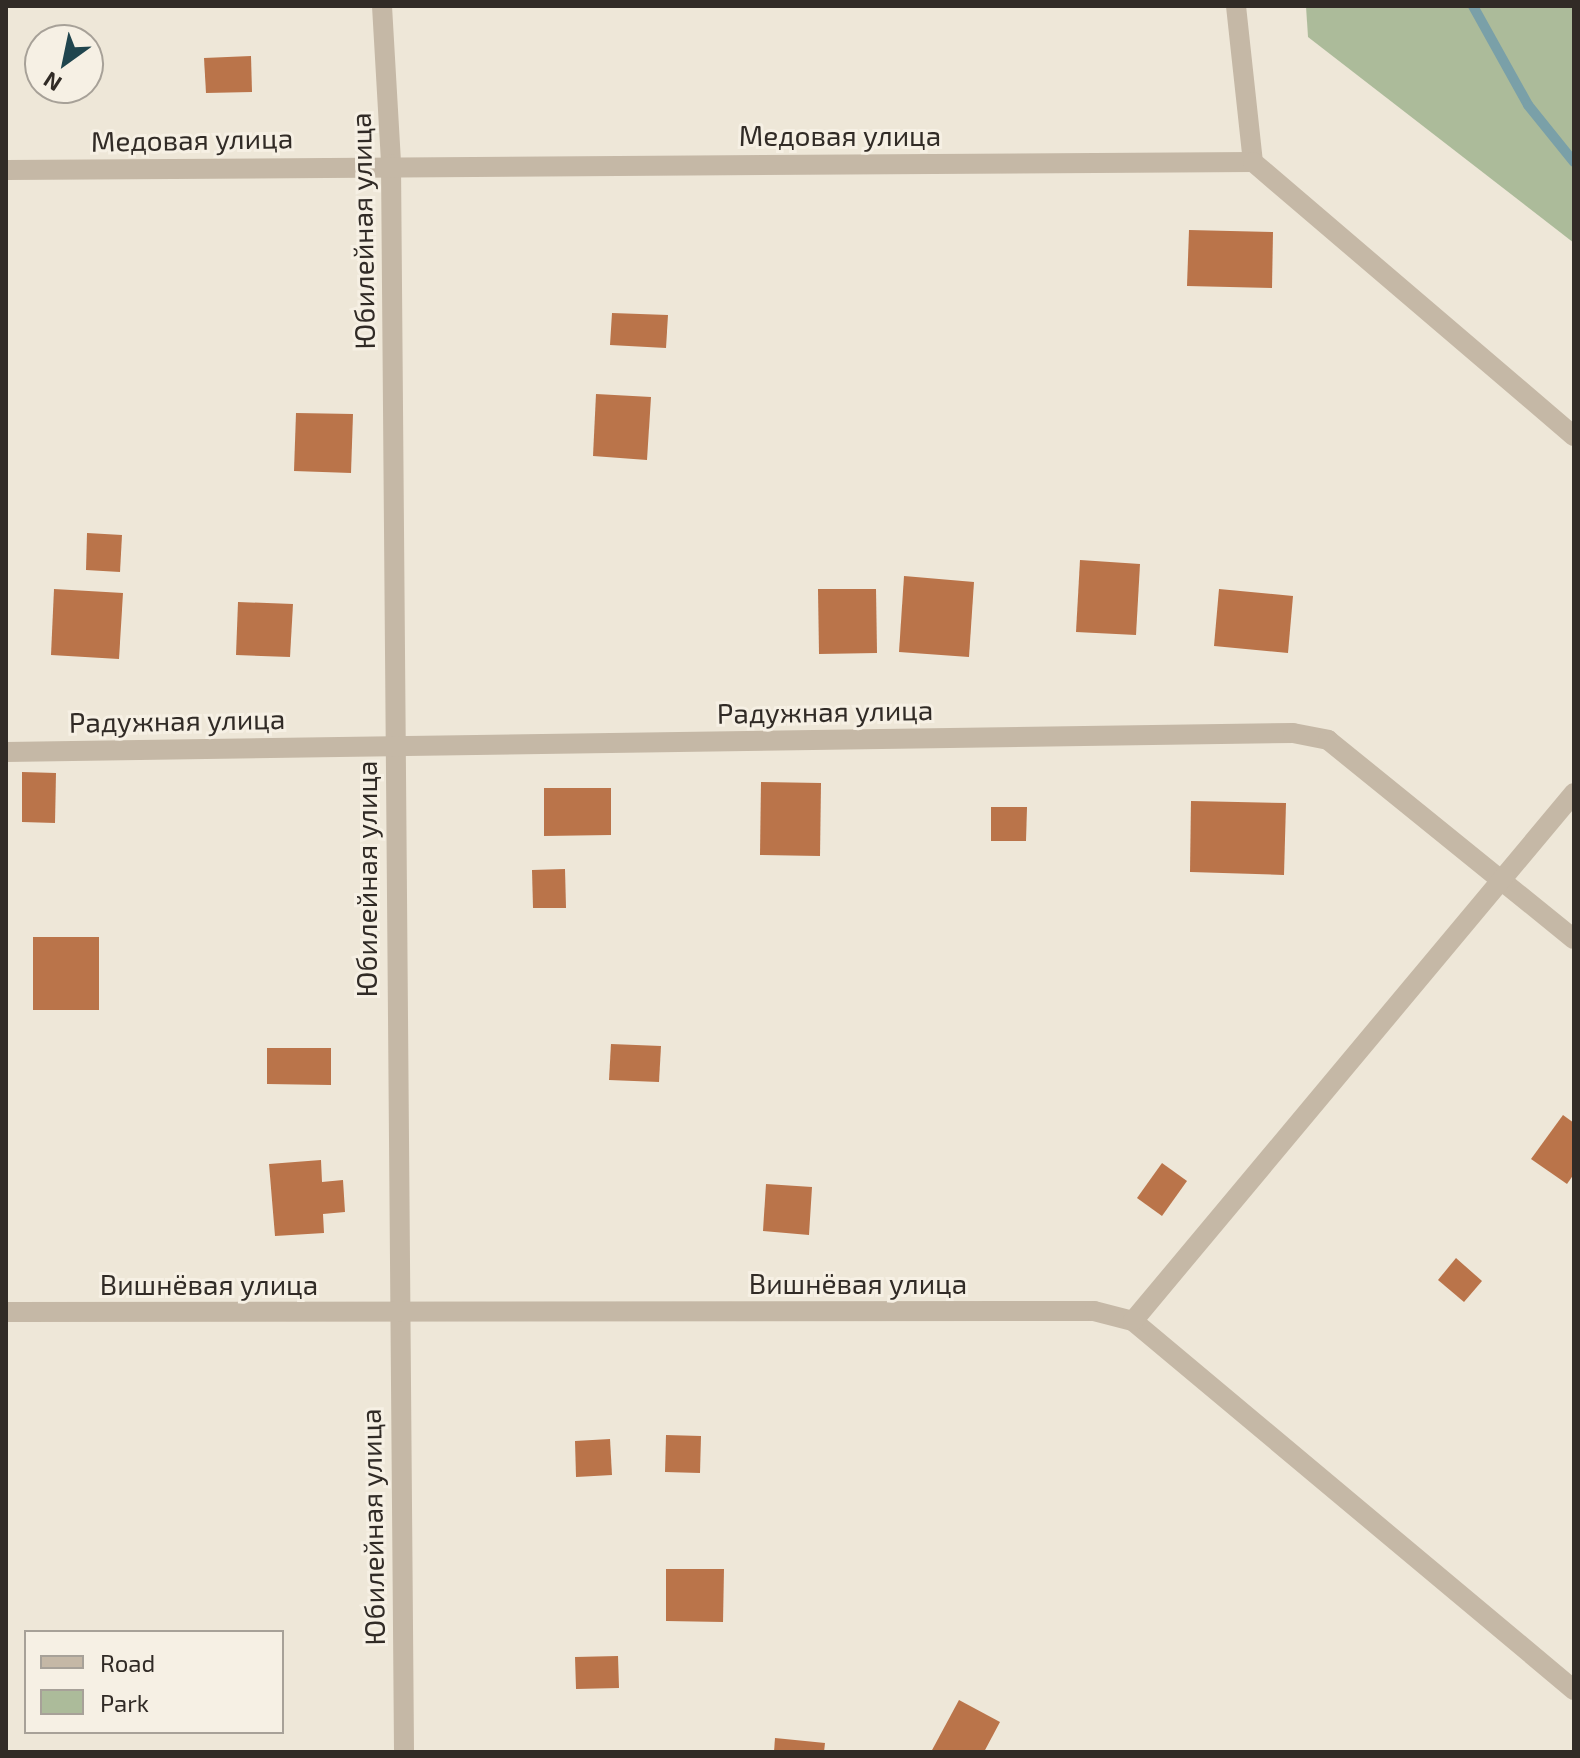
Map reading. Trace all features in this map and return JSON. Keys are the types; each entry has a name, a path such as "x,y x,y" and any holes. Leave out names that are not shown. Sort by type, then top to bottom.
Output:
{"street":[{"name":"Юбилейная улица","path":"382,6 391,164 397,1311 404,1752"},
{"path":"1236,6 1253,162 1574,436"},
{"name":"Медовая улица","path":"6,170 391,164 1253,162"},
{"name":"Радужная улица","path":"6,752 1293,733 1328,740 1574,939"},
{"path":"1133,1321 1574,793"},
{"name":"Вишнёвая улица","path":"6,1312 1094,1311 1133,1321 1574,1690"}],"green space":[{"path":"1306,6 1574,6 1574,243 1308,37"}],"building":[{"path":"251,56 252,92 206,93 204,58"},
{"path":"1189,230 1273,232 1272,288 1187,286"},
{"path":"612,313 668,315 666,348 610,345"},
{"path":"596,394 651,397 647,460 593,456"},
{"path":"296,413 353,414 351,473 294,471"},
{"path":"87,533 122,535 120,572 86,570"},
{"path":"1080,560 1140,564 1136,635 1076,632"},
{"path":"904,576 974,582 969,657 899,652"},
{"path":"54,589 123,593 119,659 51,655"},
{"path":"818,589 876,589 877,653 819,654"},
{"path":"1219,589 1293,596 1288,653 1214,646"},
{"path":"238,602 293,604 290,657 236,655"},
{"path":"22,772 56,773 55,823 22,822"},
{"path":"761,782 821,783 820,856 760,855"},
{"path":"544,788 611,788 611,835 544,836"},
{"path":"1191,801 1286,803 1284,875 1190,872"},
{"path":"991,807 1027,807 1026,841 991,841"},
{"path":"565,869 566,908 533,908 532,870"},
{"path":"33,937 99,937 99,1010 33,1010"},
{"path":"611,1044 661,1046 659,1082 609,1080"},
{"path":"267,1048 331,1048 331,1085 267,1084"},
{"path":"1563,1115 1574,1123 1574,1174 1567,1184 1531,1159"},
{"path":"321,1160 322,1182 343,1180 345,1212 323,1214 324,1233 275,1236 269,1164"},
{"path":"1162,1163 1187,1181 1162,1216 1137,1198"},
{"path":"766,1184 812,1187 809,1235 763,1231"},
{"path":"1456,1258 1482,1281 1464,1302 1438,1280"},
{"path":"666,1435 701,1436 700,1473 665,1472"},
{"path":"610,1439 612,1475 576,1477 575,1441"},
{"path":"666,1569 724,1569 723,1622 666,1621"},
{"path":"618,1656 619,1688 576,1689 575,1657"},
{"path":"959,1700 1000,1722 984,1752 931,1752"},
{"path":"775,1738 825,1743 824,1752 774,1752"}],"waterway":[{"path":"1473,6 1528,105 1574,162"}]}
